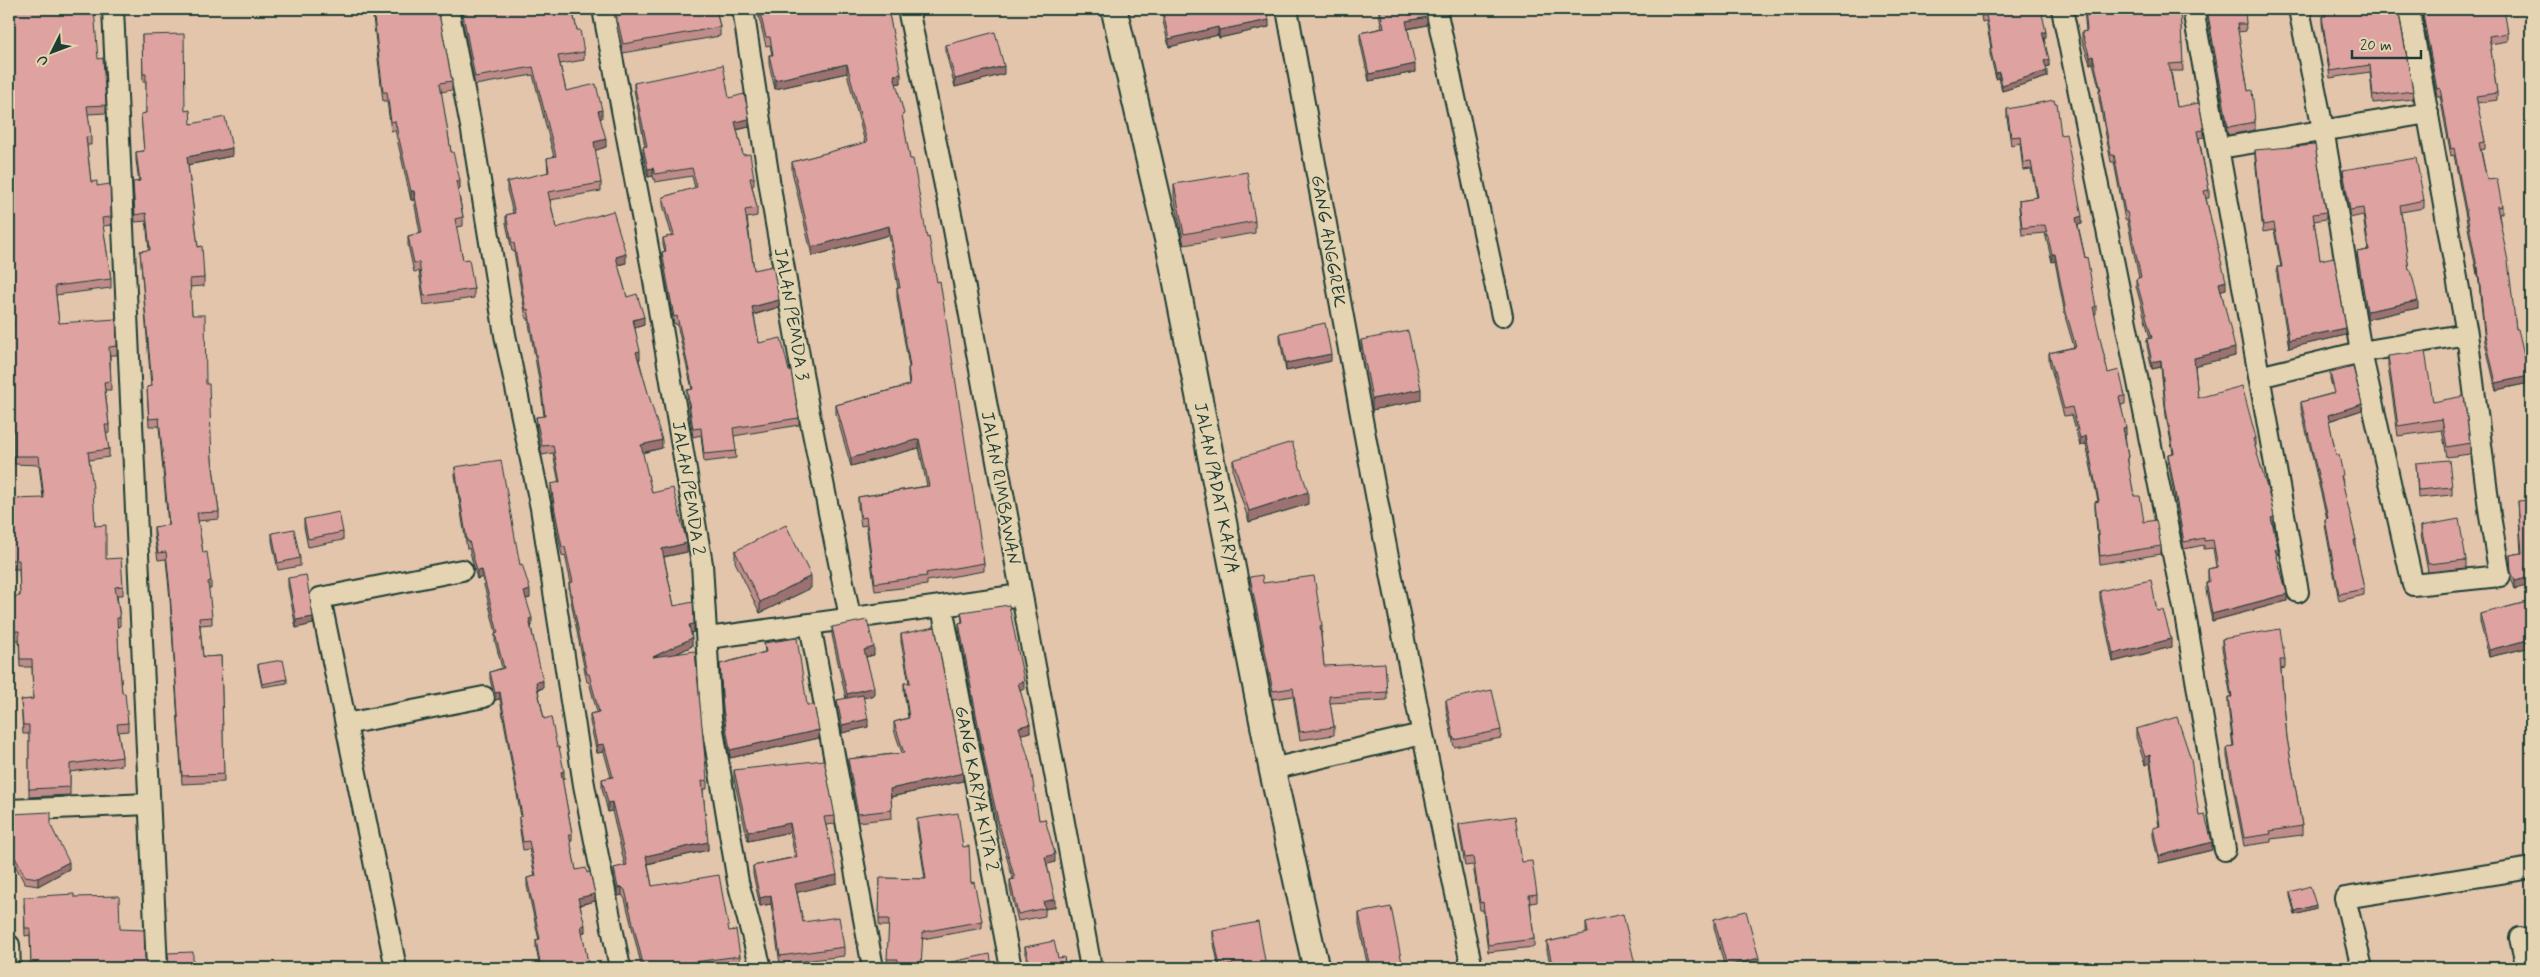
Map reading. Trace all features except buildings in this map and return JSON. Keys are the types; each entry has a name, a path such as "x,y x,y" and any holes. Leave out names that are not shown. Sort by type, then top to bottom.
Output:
{"street":[{"path":"113,9 157,968"},
{"path":"448,9 472,131 505,335 541,508 584,784 620,968"},
{"name":"JALAN PEMDA 2","path":"603,9 652,269 702,564 708,638 711,718 738,882 761,968"},
{"name":"JALAN PEMDA 3","path":"743,9 773,206 805,393 850,617"},
{"name":"JALAN RIMBAWAN","path":"908,9 953,224 1091,968"},
{"name":"JALAN PADAT KARYA","path":"1114,9 1170,250 1272,769 1316,968"},
{"name":"GANG ANGGREK","path":"1287,9 1370,474 1422,734 1472,968"},
{"path":"1436,9 1502,316"},
{"path":"2062,9 2184,608 2225,850"},
{"path":"2193,9 2220,148 2298,592"},
{"path":"2299,9 2323,129 2360,352 2414,585 2500,576 2490,516 2467,334 2409,9"},
{"path":"2220,148 2323,129 2428,113"},
{"path":"2259,377 2360,352 2467,334"},
{"path":"396,968 320,598 462,570"},
{"path":"708,638 1021,595"},
{"name":"GANG KARYA KITA 2","path":"942,607 1011,968"},
{"path":"810,624 870,968"},
{"path":"346,724 484,697"},
{"path":"1272,769 1422,734"},
{"path":"9,810 149,804"},
{"path":"2362,968 2345,898 2531,868"},
{"path":"2520,938 2526,968"},
{"path":"9,945 10,968"}]}
